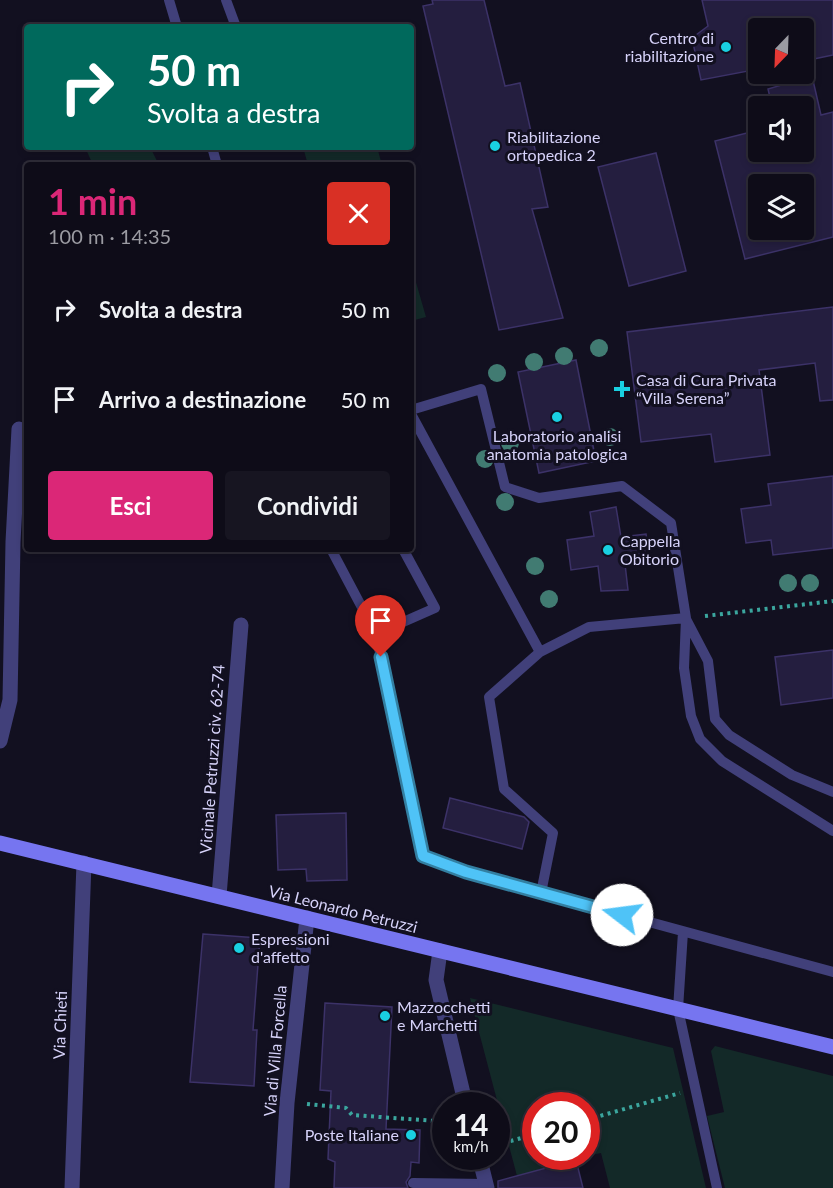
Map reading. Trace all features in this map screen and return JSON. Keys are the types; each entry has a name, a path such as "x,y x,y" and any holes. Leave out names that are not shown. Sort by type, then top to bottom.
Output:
{"main road":[{"name":"Via Leonardo Petruzzi","path":"0,843 833,1047"}],"street":[{"path":"0,741 10,700 13,542 19,429"},
{"name":"Vicinale Petruzzi civ. 62-74","path":"219,896 241,625"},
{"name":"Via Chieti","path":"72,1188 84,863"},
{"name":"Via di Villa Forcella","path":"282,1188 287,1103 307,918"},
{"path":"440,951 436,980 463,1092"},
{"path":"483,1170 487,1186"}],"lane":[{"path":"226,0 235,24"},
{"path":"171,1 176,24"},
{"path":"414,411 481,388 505,487 539,498 621,486 671,524 686,618 684,668 691,716 700,739 722,761 833,831"},
{"path":"414,418 540,652"},
{"path":"333,552 376,634 423,856 466,872 833,972"},
{"path":"376,634 435,608 405,552"},
{"path":"541,893 552,833 504,789 489,697 540,652 589,627 686,618"},
{"path":"686,618 708,661 715,719 729,735 792,775 833,792"},
{"path":"683,932 678,1009 717,1188"},
{"path":"413,1183 487,1186"}],"path":[{"path":"686,618 833,601"},
{"path":"600,1116 695,1089"},
{"path":"309,1105 346,1108 352,1115 432,1121"}],"green space":[{"path":"86,150 152,150 158,162 92,162"},
{"path":"304,150 378,150 381,162 307,162"},
{"path":"414,275 426,317 414,320"},
{"path":"470,998 673,1048 706,1188 610,1188 600,1153 600,1092 522,1092 522,1170 538,1170 517,1176 510,1149 510,1092 495,1092"},
{"path":"715,1046 833,1076 833,1188 725,1188 707,1116 724,1112 711,1051"}],"building":[{"name":"Riabilitazione ortopedica 2","path":"432,0 484,0 505,86 520,83 548,207 532,209 563,318 499,330 423,6 433,4"},
{"name":"Centro di riabilitazione","path":"702,0 833,0 833,55 814,59 814,18 748,18 748,71 701,80 692,38 708,26"},
{"path":"785,84 814,84 821,115 833,112 833,237 745,259 715,141 748,133 748,162 814,162 814,96 770,96 768,89"},
{"path":"656,153 686,271 629,286 598,167"},
{"path":"833,307 833,400 820,401 815,363 759,370 770,455 715,462 711,434 641,442 627,332"},
{"name":"Laboratorio analisi anatomia patologica","path":"576,360 596,461 539,473 518,372"},
{"path":"833,476 833,548 773,555 771,540 746,543 741,509 771,505 768,484"},
{"name":"Cappella Obitorio","path":"616,507 621,537 646,534 650,560 625,564 628,590 601,591 598,566 571,570 567,540 594,536 590,512"},
{"path":"833,650 833,698 781,705 775,657"},
{"path":"450,798 524,817 529,822 522,849 443,828"},
{"path":"346,813 347,880 307,881 306,869 278,870 276,815"},
{"path":"203,934 260,938 253,1030 257,1030 254,1086 190,1082"},
{"path":"325,1003 392,1007 386,1129 420,1130 419,1163 411,1162 410,1176 406,1182 408,1188 334,1188 335,1162 328,1159 331,1091 320,1090"},
{"path":"539,1170 578,1170 583,1188 498,1188 498,1181"}],"place":[{"name":"Centro di riabilitazione","path":"726,47"},
{"name":"Riabilitazione ortopedica 2","path":"495,146"},
{"name":"Casa di Cura Privata “Villa Serena”","path":"622,389"},
{"name":"Laboratorio analisi anatomia patologica","path":"557,417"},
{"name":"Cappella Obitorio","path":"608,550"},
{"name":"Espressioni d'affetto","path":"239,948"},
{"name":"Mazzocchetti e Marchetti","path":"385,1016"},
{"name":"Poste Italiane","path":"411,1135"}],"route":[{"path":"381,657 423,856 466,872 622,915"}]}
